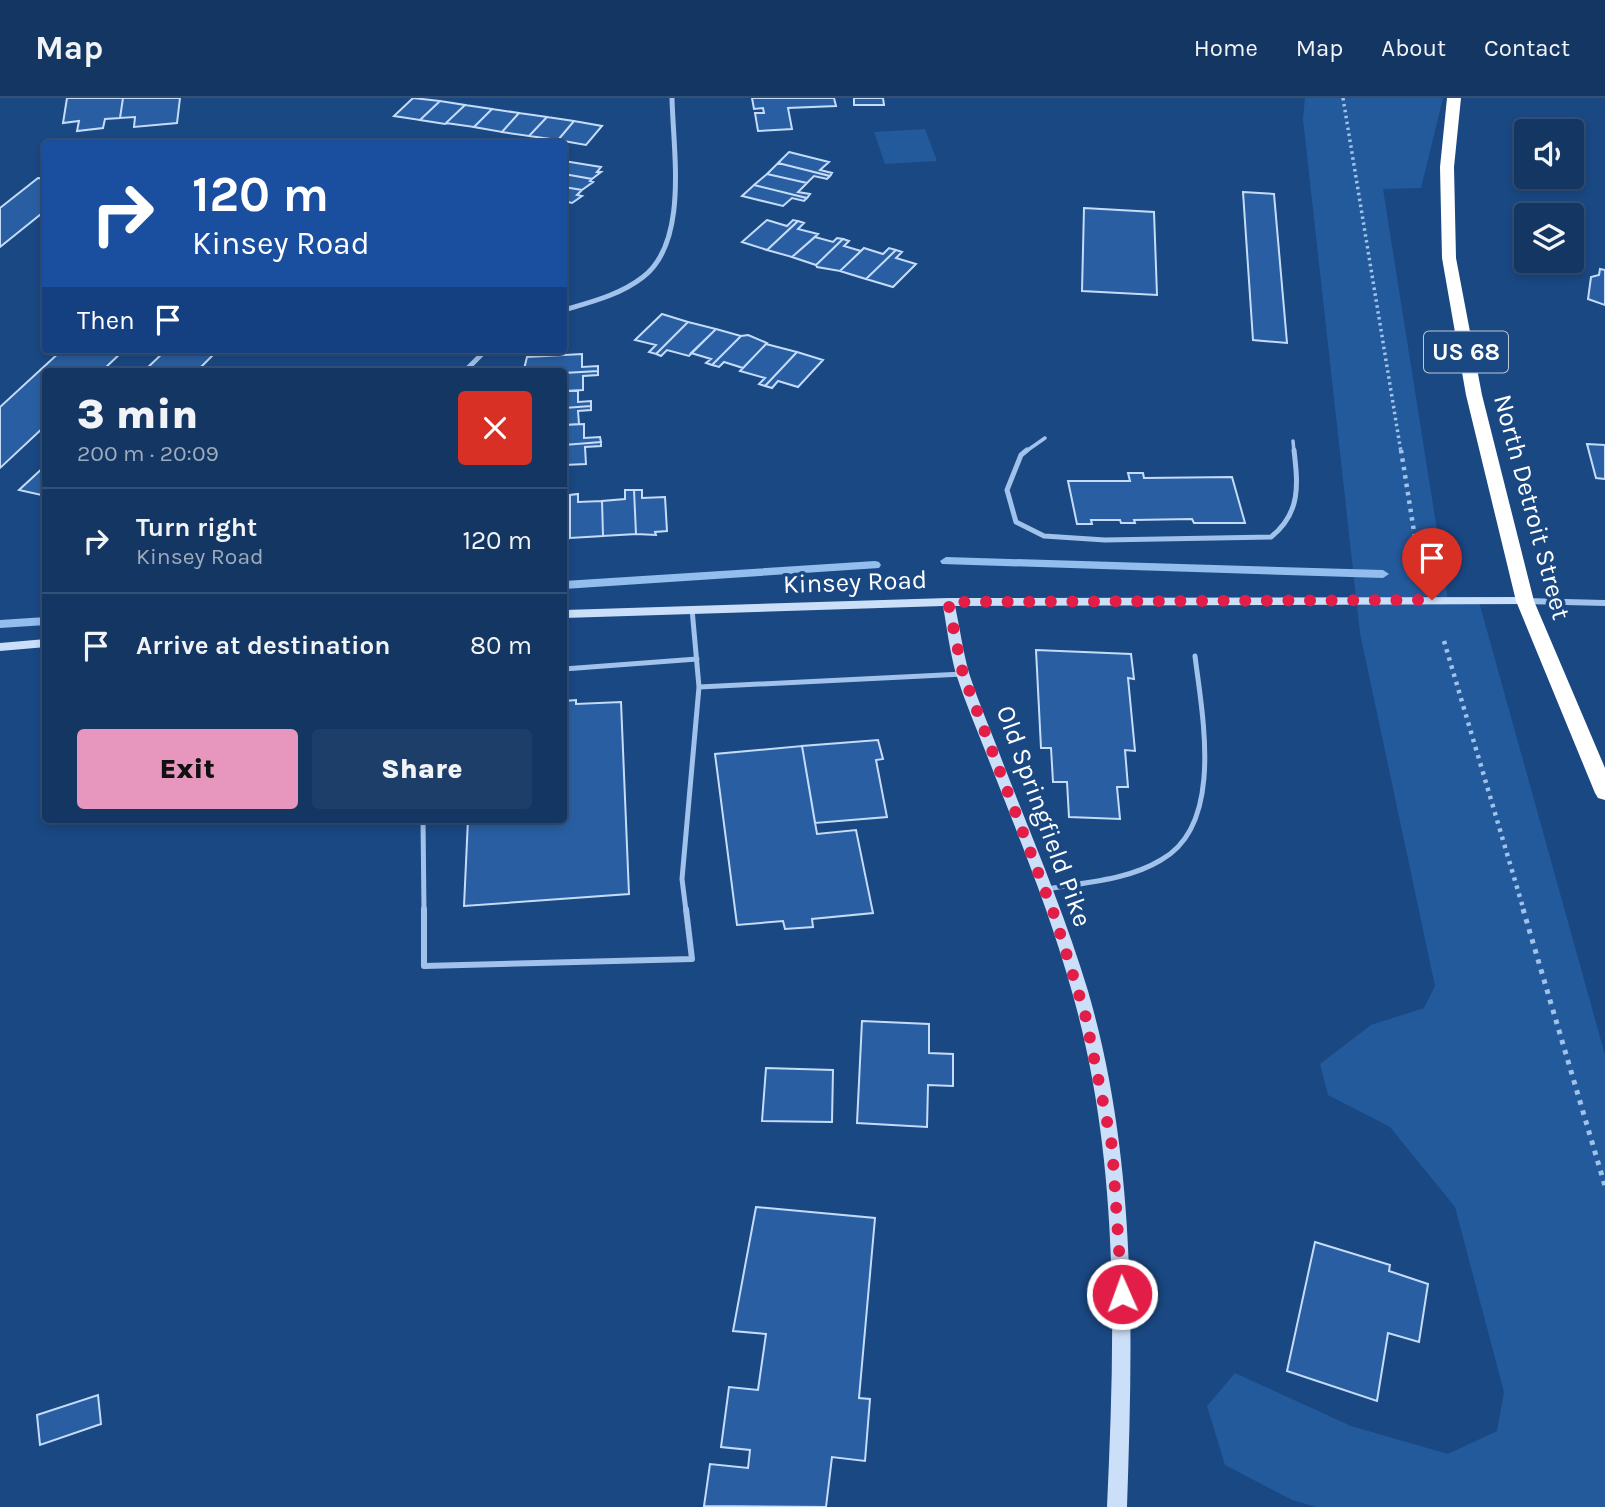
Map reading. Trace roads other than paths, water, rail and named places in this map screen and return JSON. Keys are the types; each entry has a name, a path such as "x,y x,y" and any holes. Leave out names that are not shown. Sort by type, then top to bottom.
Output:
{"highway":[{"name":"North Detroit Street","path":"1454,98 1447,167 1449,257 1474,395 1525,601 1605,793"}],"street":[{"path":"567,309 631,284 660,261 670,241 673,214 672,98"},
{"path":"468,368 481,354"},
{"path":"1525,601 1605,603"},
{"name":"Kinsey Road","path":"567,614 948,602 1525,601"},
{"name":"Old Springfield Pike","path":"948,602 963,674 1055,917 1086,1019 1112,1146 1124,1346 1117,1507"},
{"path":"0,647 42,643"}],"lane":[{"path":"1045,438 1021,455 1007,490 1016,522 1044,536 1105,540 1271,537 1288,526 1299,495 1293,441"},
{"path":"423,823 424,966 692,959 682,879 699,687 692,609"},
{"path":"1045,889 1110,877 1145,867 1175,851 1188,832 1206,775 1195,656"},
{"path":"567,669 697,659"},
{"path":"699,687 963,674"}],"waterway":[{"path":"946,561 1383,574"},
{"path":"567,585 875,565"},
{"path":"0,624 42,621"}]}
